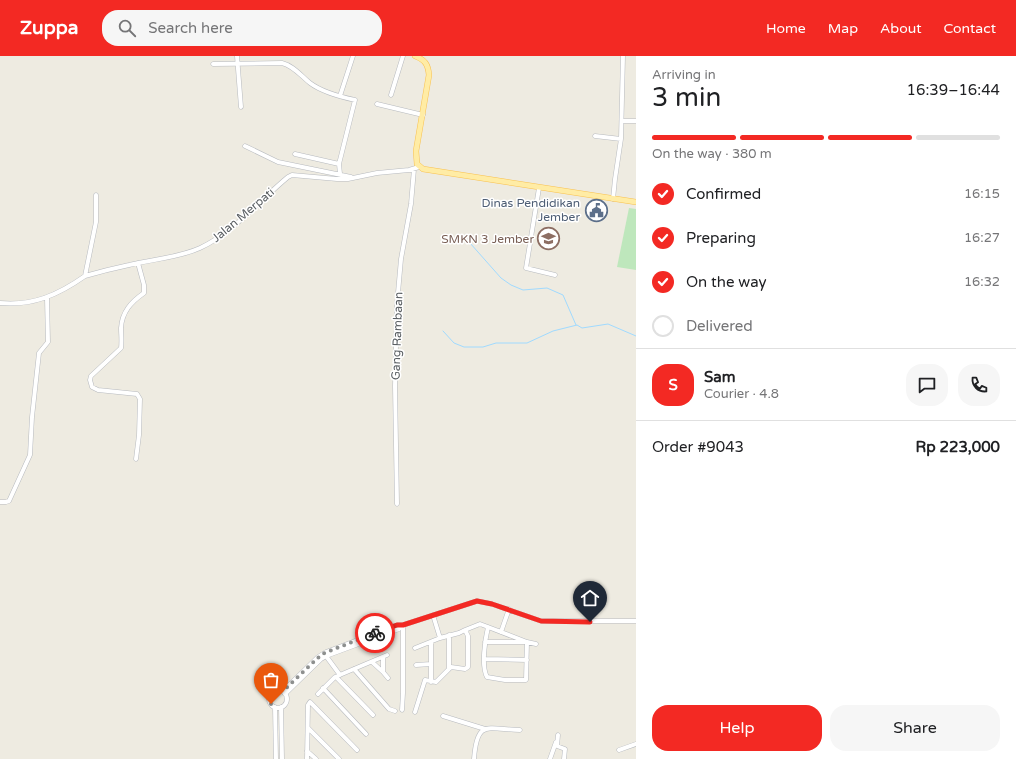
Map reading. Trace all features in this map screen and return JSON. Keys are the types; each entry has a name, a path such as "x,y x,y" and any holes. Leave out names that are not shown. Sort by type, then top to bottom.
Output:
{"main road":[{"path":"415,56 425,61 429,68 423,115 416,151 417,168 428,171 636,202"}],"street":[{"path":"238,56 241,106"},
{"path":"340,96 353,56"},
{"path":"391,95 403,56"},
{"path":"613,199 621,139 623,56"},
{"path":"212,64 286,64 312,84 340,96 355,100 339,164 340,174"},
{"path":"377,104 423,115"},
{"path":"622,121 636,121"},
{"path":"595,136 621,139"},
{"path":"245,146 278,162 354,177"},
{"path":"295,154 339,164"},
{"name":"Jalan Merpati","path":"0,303 28,303 47,298 85,276 186,253 208,244 244,216 292,175 337,179 417,168"},
{"name":"Gang Rambaan","path":"397,504 395,386 397,304 401,259 417,168"},
{"path":"539,188 526,268 556,275"},
{"path":"85,276 96,222 96,195"},
{"path":"136,459 139,435 140,399 137,394 98,390 92,387 90,380 92,376 121,348 121,328 124,318 132,302 144,293 144,285 138,263"},
{"path":"0,502 9,501 30,455 32,417 39,353 48,342 47,298"},
{"path":"284,693 322,654 397,625 403,625 477,601 509,609 541,621 636,621"},
{"path":"501,632 509,609"},
{"path":"433,615 440,638"},
{"path":"415,648 449,634 459,633 480,624 536,644"},
{"path":"284,693 326,656 399,629 403,625"},
{"path":"402,710 403,625"},
{"path":"488,627 485,636 485,672 488,678 522,681 526,680 527,642"},
{"path":"415,712 425,680 436,682 451,667 465,669 468,667 468,636 465,630"},
{"path":"449,634 449,670"},
{"path":"431,642 431,682"},
{"path":"485,642 527,642"},
{"path":"326,656 338,676 373,715"},
{"path":"318,694 338,676 385,656 383,672"},
{"path":"485,659 527,660"},
{"path":"372,662 388,678"},
{"path":"416,665 431,664"},
{"path":"354,669 389,709 395,711"},
{"path":"324,688 366,734"},
{"path":"275,707 281,707 286,702 287,698 284,693 275,691 270,695 270,702 275,707 276,759"},
{"path":"307,759 308,705 310,702 357,750"},
{"path":"281,707 282,759"},
{"path":"443,716 486,729 520,730"},
{"path":"308,728 339,759"},
{"path":"474,759 474,749 478,734 482,730 486,729"},
{"path":"550,759 558,735 557,746 565,749 564,759"},
{"path":"619,750 636,744"},
{"path":"307,750 316,759"}],"green space":[{"path":"629,208 636,209 636,270 617,267"}],"waterway":[{"path":"470,243 501,278 511,285 523,290 547,288 563,295 576,325"},
{"path":"443,331 454,343 464,347 483,347 496,343 527,343 553,331 577,325 582,328 608,324 636,336"}],"way so far":[{"path":"271,704 270,695 273,692 277,690 283,691 322,654 375,633"}],"place":[{"name":"Dinas Pendidikan Jember","path":"596,210"},
{"name":"SMKN 3 Jember","path":"549,239"}],"route":[{"path":"375,633 477,601 482,601 509,609 541,621 590,622"}]}
